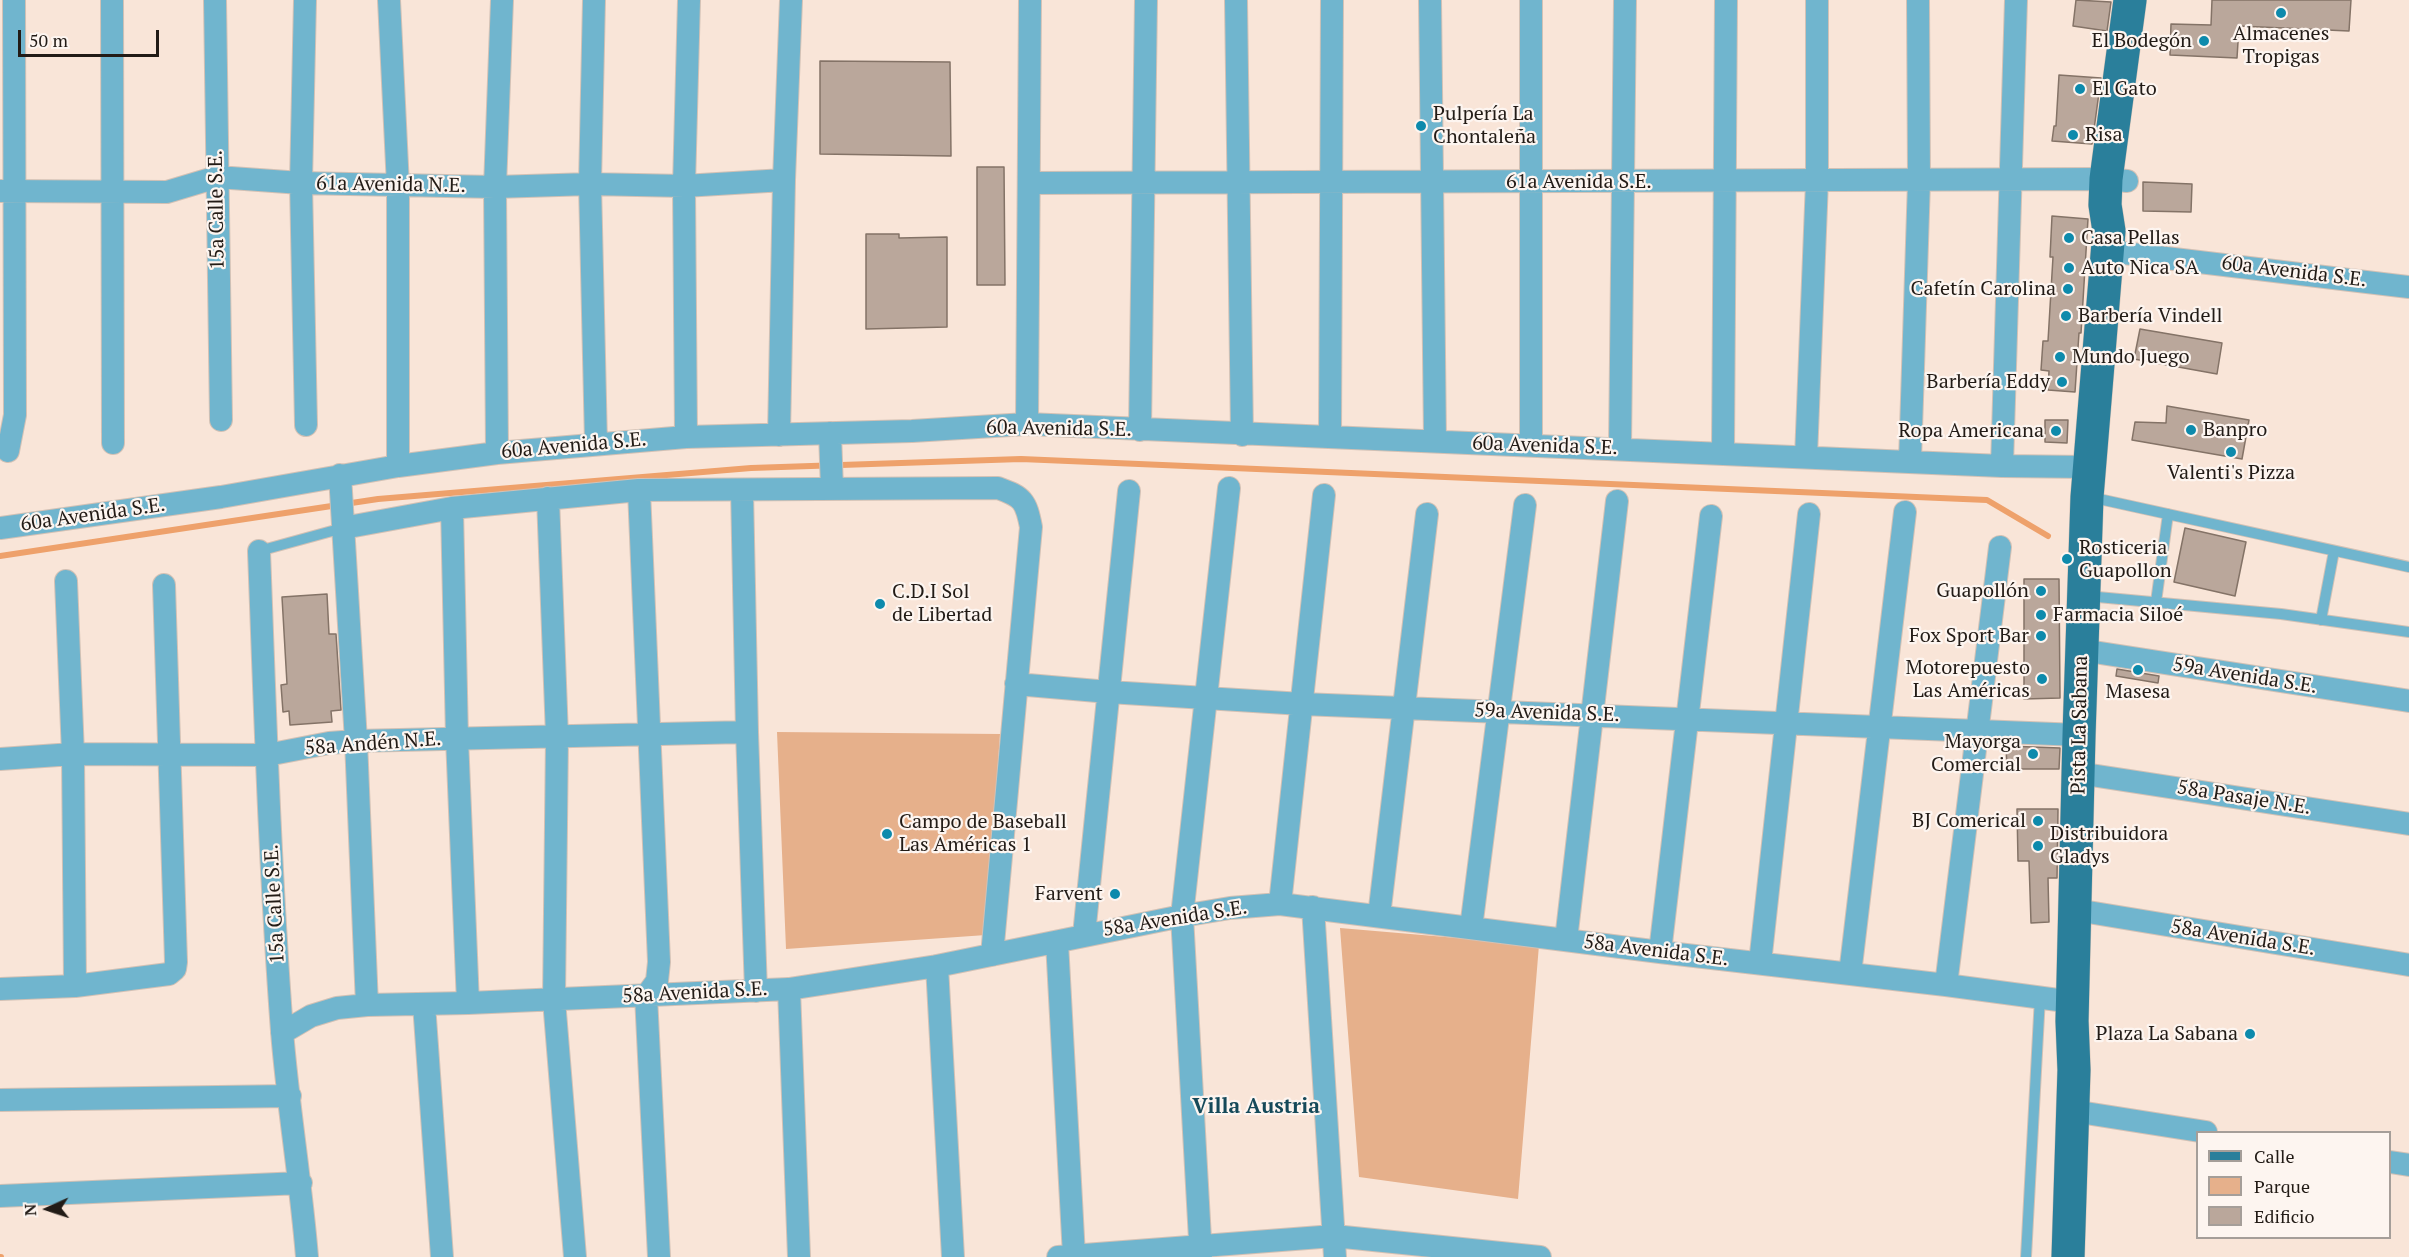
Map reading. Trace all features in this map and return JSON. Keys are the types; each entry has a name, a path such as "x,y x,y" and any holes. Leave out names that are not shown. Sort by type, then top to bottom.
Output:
{"main road":[{"name":"Pista La Sabana","path":"2068,1257 2073,1111 2073,1002 2081,650 2088,482 2108,241 2125,201 2117,181 2130,0"},
{"name":"Pista La Sabana","path":"2117,181 2149,0"}],"street":[{"path":"8,451 15,415 7,191 14,0"},
{"path":"112,0 113,443"},
{"name":"15a Calle S.E.","path":"215,0 220,420"},
{"path":"305,0 301,183 306,425"},
{"path":"389,0 398,186 398,466"},
{"path":"497,453 495,187 502,0"},
{"path":"594,0 590,184 596,443"},
{"path":"686,437 684,186 689,0"},
{"path":"779,435 784,180 791,0"},
{"path":"1027,424 1030,0"},
{"path":"1140,430 1146,0"},
{"path":"1236,0 1242,435"},
{"path":"1330,437 1333,182 1332,0"},
{"path":"1430,0 1435,441"},
{"path":"1531,0 1531,445"},
{"path":"1620,449 1625,0"},
{"path":"1723,453 1726,0"},
{"path":"1806,457 1817,181 1817,0"},
{"path":"1910,461 1919,181 1918,0"},
{"path":"2002,466 2016,0"},
{"name":"61a Avenida N.E.","path":"7,191 167,192 217,177 301,183 495,187 590,184 684,186 784,180"},
{"name":"61a Avenida S.E.","path":"1030,183 2117,181"},
{"name":"60a Avenida S.E.","path":"2108,241 2409,287"},
{"name":"60a Avenida S.E.","path":"0,528 221,497 340,484 398,466 497,453 686,437 779,435 831,463 912,431 1027,424 2002,466 2088,482"},
{"path":"342,524 452,508 639,490 742,490 831,463 998,488 1016,494 1027,506 1031,527 992,955"},
{"path":"340,484 356,741 367,1005"},
{"path":"1201,1252 1182,916 1229,488"},
{"path":"639,490 659,962 657,981 646,996 659,1257"},
{"path":"742,490 756,991"},
{"path":"1084,935 1129,491"},
{"path":"1280,904 1324,495"},
{"path":"548,498 557,736 554,1000 575,1257"},
{"path":"1566,940 1617,501"},
{"path":"1471,928 1525,505"},
{"path":"452,508 457,738 468,1003"},
{"path":"1850,974 1905,512"},
{"path":"1379,916 1427,514"},
{"path":"1760,963 1809,514"},
{"path":"1660,952 1711,516"},
{"path":"1946,985 2000,547"},
{"name":"15a Calle S.E.","path":"259,551 282,1033 301,1183 307,1257"},
{"path":"66,582 74,754 75,986"},
{"path":"0,989 75,986 169,974 174,969 176,962 171,754 164,585"},
{"name":"59a Avenida S.E.","path":"2081,650 2409,701"},
{"name":"59a Avenida S.E.","path":"1016,684 1302,704 2079,735"},
{"name":"58a Andén N.E.","path":"0,759 74,754 267,755 329,743 356,741 747,732"},
{"name":"58a Pasaje N.E.","path":"2078,773 2409,824"},
{"name":"58a Avenida S.E.","path":"282,1033 311,1016 337,1008 367,1005 554,1000 789,989 937,966 1182,916 1230,908 1280,904 2073,1002"},
{"path":"1313,907 1335,1246"},
{"name":"58a Avenida S.E.","path":"2076,910 2409,965"},
{"path":"1056,942 1074,1256"},
{"path":"937,966 953,1257"},
{"path":"789,989 799,1257"},
{"path":"424,1004 442,1257"},
{"path":"0,1100 290,1096"},
{"path":"2073,1111 2200,1131"},
{"path":"2391,1162 2409,1165"},
{"path":"0,1196 301,1183"},
{"path":"1058,1257 1335,1246 1540,1257"}],"lane":[{"path":"2088,482 2168,514 2409,567"},
{"path":"2156,602 2168,514"},
{"path":"259,551 342,524"},
{"path":"2321,620 2334,551"},
{"path":"2084,596 2321,620 2409,632"},
{"path":"2026,1257 2040,997"}],"green space":[{"name":"Campo de Baseball Las Américas 1","path":"777,732 1000,734 986,935 786,949"},
{"path":"1340,928 1539,945 1518,1199 1359,1177"}],"building":[{"path":"2076,0 2111,2 2107,31 2073,26"},
{"name":"Almacenes Tropigas","path":"2212,0 2351,0 2349,31 2239,26 2237,58 2170,55 2171,24 2211,25"},
{"path":"820,61 950,62 951,156 820,154"},
{"path":"2059,75 2101,78 2092,144 2052,141 2054,126 2056,126"},
{"path":"977,167 1004,167 1005,285 977,285"},
{"path":"2143,182 2192,184 2191,212 2143,211"},
{"path":"2052,216 2088,219 2075,392 2048,390 2049,371 2041,370 2043,341 2048,341 2053,257 2050,257"},
{"path":"866,234 899,234 899,238 947,237 947,327 866,329"},
{"path":"2140,329 2222,343 2217,374 2134,359"},
{"name":"Banpro","path":"2167,406 2249,420 2242,459 2132,440 2135,422 2166,423"},
{"name":"Ropa Americana","path":"2045,420 2068,420 2067,443 2045,442"},
{"path":"2185,528 2246,542 2235,596 2174,582"},
{"path":"2024,579 2059,579 2060,698 2024,699"},
{"path":"327,594 329,634 336,634 341,710 331,711 332,722 290,725 289,711 283,712 281,685 287,684 282,597"},
{"path":"2117,669 2159,676 2158,683 2116,676"},
{"name":"Mayorga Comercial","path":"2006,746 2060,748 2059,769 2007,769"},
{"path":"2017,809 2058,809 2057,878 2048,878 2049,922 2031,923 2029,861 2018,861"}],"waterway":[{"path":"0,556 378,499 751,468 1021,459 1987,500 2048,536"}],"place":[{"name":"Almacenes Tropigas","path":"2281,13"},
{"name":"El Bodegón","path":"2204,41"},
{"name":"El Gato","path":"2080,89"},
{"name":"Pulpería La Chontaleña","path":"1421,126"},
{"name":"Risa","path":"2073,135"},
{"name":"Casa Pellas","path":"2069,238"},
{"name":"Auto Nica SA","path":"2069,268"},
{"name":"Cafetín Carolina","path":"2068,289"},
{"name":"Barbería Vindell","path":"2066,316"},
{"name":"Mundo Juego","path":"2060,357"},
{"name":"Barbería Eddy","path":"2062,382"},
{"name":"Banpro","path":"2191,430"},
{"name":"Ropa Americana","path":"2056,431"},
{"name":"Valenti's Pizza","path":"2231,452"},
{"name":"Rosticeria Guapollon","path":"2067,559"},
{"name":"Guapollón","path":"2041,591"},
{"name":"C.D.I Sol de Libertad","path":"880,604"},
{"name":"Farmacia Siloé","path":"2041,615"},
{"name":"Fox Sport Bar","path":"2041,636"},
{"name":"Masesa","path":"2138,670"},
{"name":"Motorepuesto Las Américas","path":"2042,679"},
{"name":"Mayorga Comercial","path":"2033,754"},
{"name":"BJ Comerical","path":"2038,821"},
{"name":"Campo de Baseball Las Américas 1","path":"887,834"},
{"name":"Distribuidora Gladys","path":"2038,846"},
{"name":"Farvent","path":"1115,894"},
{"name":"Plaza La Sabana","path":"2250,1034"}],"district":[{"name":"Villa Austria","path":"1256,1107"}]}
